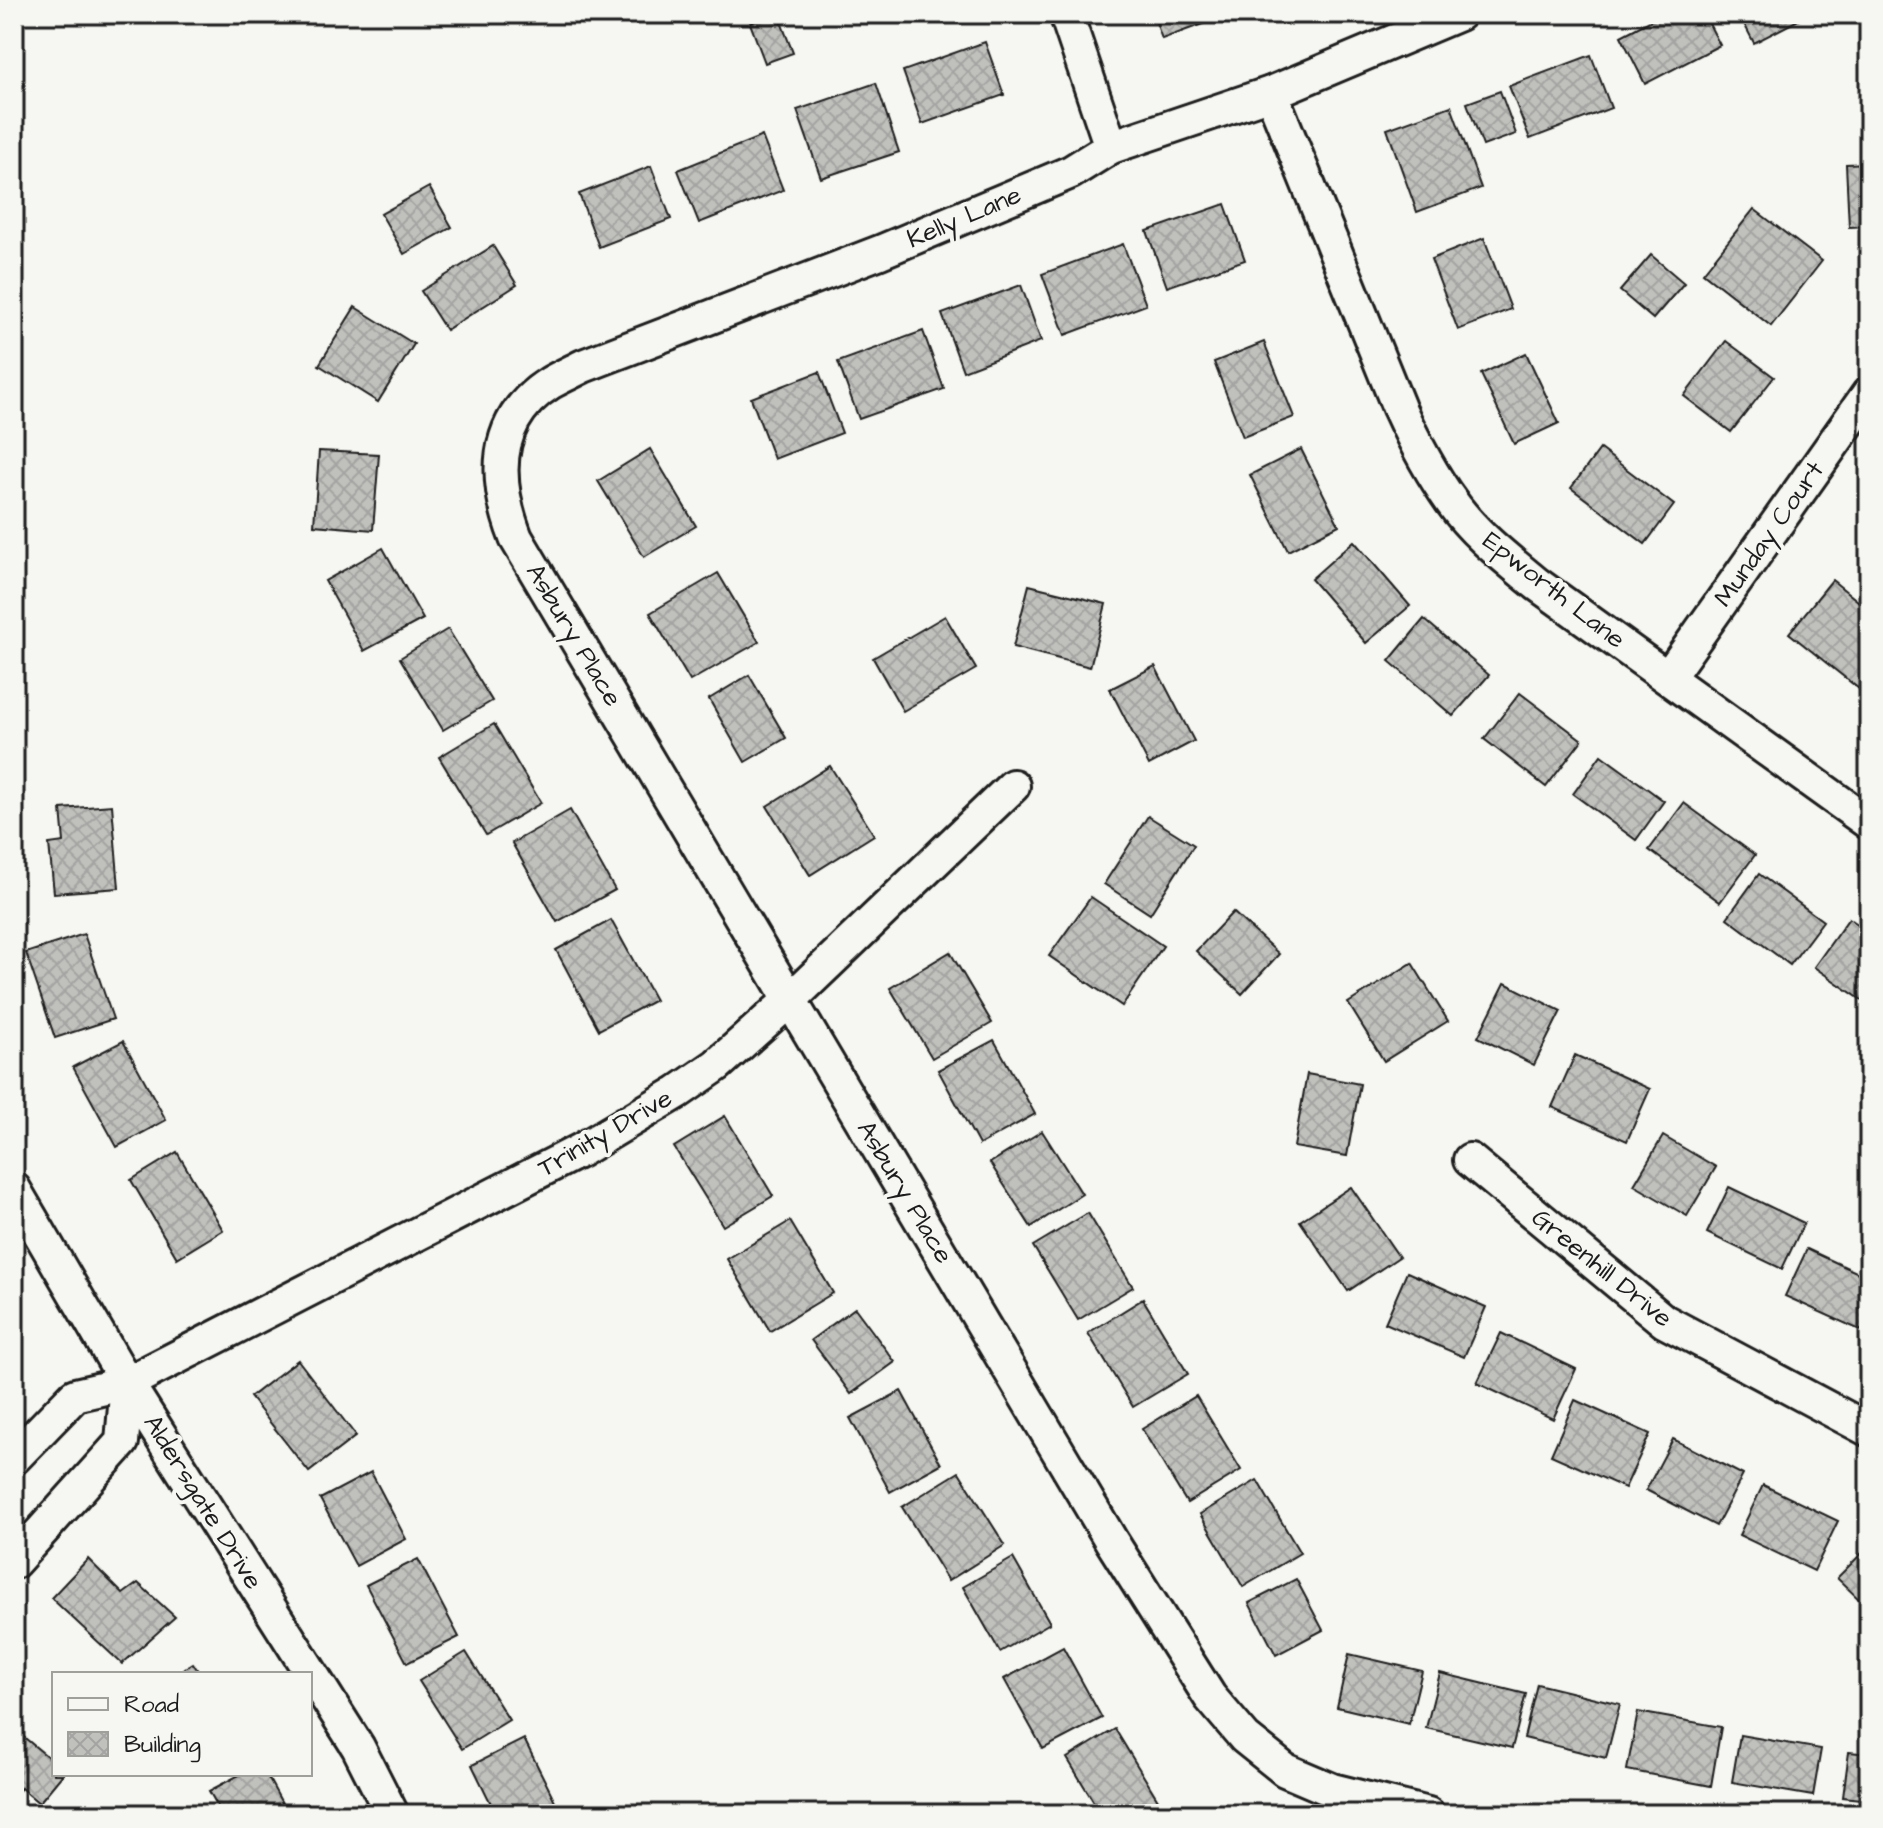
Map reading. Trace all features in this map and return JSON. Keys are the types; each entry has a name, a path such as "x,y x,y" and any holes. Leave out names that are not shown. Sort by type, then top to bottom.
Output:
{"street":[{"path":"1066,14 1111,147"},
{"name":"Kelly Lane","path":"501,455 507,431 522,406 549,384 583,366 880,252 1071,172 1111,147 1271,93 1459,14"},
{"name":"Epworth Lane","path":"1271,93 1317,213 1399,408 1422,457 1452,504 1492,546 1537,584 1669,676 1869,823"},
{"name":"Munday Court","path":"1669,676 1869,393"},
{"name":"Asbury Place","path":"501,455 506,511 516,538 1112,1542 1210,1697 1245,1738 1285,1770 1332,1790 1428,1814"},
{"name":"Trinity Drive","path":"14,1458 75,1395 127,1383 581,1150 717,1065 791,999 1013,786"},
{"name":"Greenhill Drive","path":"1470,1160 1664,1321 1869,1430"},
{"name":"Aldersgate Drive","path":"14,1189 127,1383 310,1672"},
{"path":"14,1562 122,1442 127,1383"},
{"name":"Aldersgate Drive","path":"312,1675 358,1747 392,1814"}],"building":[{"path":"778,14 793,53 765,63 750,23"},
{"path":"1153,14 1230,14 1162,39"},
{"path":"1663,14 1704,14 1720,45 1645,84 1621,36"},
{"path":"1739,14 1810,14 1754,43"},
{"path":"985,42 1004,95 922,124 903,71"},
{"path":"1591,55 1611,108 1530,139 1509,86"},
{"path":"876,83 899,152 821,178 797,110"},
{"path":"1500,91 1516,134 1483,146 1467,103"},
{"path":"1451,106 1481,188 1417,212 1387,129"},
{"path":"762,136 783,190 699,223 678,170"},
{"path":"1869,163 1869,226 1849,227 1846,164"},
{"path":"651,166 671,219 599,247 579,194"},
{"path":"429,187 452,227 404,254 381,214"},
{"path":"1225,204 1245,260 1167,287 1147,231"},
{"path":"1754,209 1822,261 1771,326 1703,273"},
{"path":"1484,238 1511,309 1458,330 1431,259"},
{"path":"1123,244 1146,305 1065,335 1042,274"},
{"path":"493,246 517,285 446,330 421,291"},
{"path":"1651,255 1684,283 1653,319 1620,291"},
{"path":"1021,285 1041,341 963,371 942,314"},
{"path":"355,307 414,344 378,402 319,365"},
{"path":"923,331 944,389 859,419 838,362"},
{"path":"1726,341 1774,377 1731,432 1684,396"},
{"path":"1264,342 1294,417 1243,437 1214,362"},
{"path":"1526,353 1559,423 1514,444 1481,374"},
{"path":"819,372 842,433 774,459 751,398"},
{"path":"650,449 696,526 644,557 598,481"},
{"path":"1301,449 1339,525 1288,551 1250,475"},
{"path":"1600,449 1674,505 1645,544 1571,488"},
{"path":"319,451 379,454 373,530 314,525"},
{"path":"1354,541 1410,606 1366,643 1311,579"},
{"path":"383,548 423,619 364,651 325,581"},
{"path":"718,573 759,642 690,681 650,613"},
{"path":"1832,580 1869,610 1869,697 1789,633"},
{"path":"1029,585 1106,604 1090,667 1013,647"},
{"path":"945,616 976,669 903,711 873,658"},
{"path":"1424,619 1489,675 1453,716 1389,661"},
{"path":"448,629 492,701 443,730 400,658"},
{"path":"1155,666 1194,741 1149,765 1110,689"},
{"path":"749,675 786,738 745,762 709,699"},
{"path":"1520,693 1582,740 1546,787 1484,739"},
{"path":"494,724 541,803 486,835 439,757"},
{"path":"1601,755 1664,801 1636,840 1573,794"},
{"path":"830,766 874,835 810,875 767,806"},
{"path":"1684,803 1755,855 1720,902 1649,850"},
{"path":"112,805 119,888 54,893 49,844 64,842 61,809"},
{"path":"570,810 615,890 557,922 512,843"},
{"path":"1148,816 1194,845 1150,914 1104,884"},
{"path":"1759,874 1823,921 1790,965 1727,918"},
{"path":"1091,897 1163,946 1122,1006 1049,956"},
{"path":"1233,912 1279,954 1242,994 1196,951"},
{"path":"1849,918 1869,932 1869,1005 1814,967"},
{"path":"611,920 655,1000 599,1030 556,950"},
{"path":"84,934 113,1019 55,1038 26,953"},
{"path":"950,952 992,1023 932,1058 890,988"},
{"path":"1412,963 1448,1021 1384,1061 1348,1003"},
{"path":"1505,983 1561,1011 1534,1065 1478,1037"},
{"path":"994,1040 1035,1114 979,1145 938,1070"},
{"path":"123,1041 166,1120 117,1147 73,1067"},
{"path":"1575,1055 1650,1089 1627,1141 1552,1107"},
{"path":"1307,1074 1360,1084 1347,1156 1294,1147"},
{"path":"725,1116 773,1196 723,1226 674,1147"},
{"path":"1042,1131 1082,1194 1031,1227 990,1163"},
{"path":"1663,1136 1716,1167 1687,1216 1634,1185"},
{"path":"177,1152 223,1230 177,1258 131,1180"},
{"path":"1351,1187 1399,1257 1348,1291 1300,1221"},
{"path":"1729,1187 1804,1223 1782,1269 1707,1233"},
{"path":"1088,1213 1133,1287 1078,1320 1033,1246"},
{"path":"790,1221 833,1293 770,1331 727,1259"},
{"path":"1807,1249 1869,1278 1869,1316 1862,1331 1785,1296"},
{"path":"1407,1272 1486,1307 1464,1357 1385,1323"},
{"path":"1143,1299 1188,1374 1133,1407 1088,1333"},
{"path":"855,1308 895,1362 851,1394 811,1340"},
{"path":"1501,1333 1576,1369 1553,1419 1477,1383"},
{"path":"298,1360 356,1436 309,1472 250,1397"},
{"path":"901,1391 941,1464 890,1492 850,1418"},
{"path":"1196,1396 1241,1470 1187,1503 1142,1429"},
{"path":"1575,1400 1650,1434 1625,1488 1551,1455"},
{"path":"1673,1439 1743,1475 1716,1526 1646,1490"},
{"path":"371,1472 406,1539 356,1566 320,1499"},
{"path":"959,1472 1005,1545 948,1581 902,1507"},
{"path":"1257,1480 1300,1553 1243,1587 1200,1514"},
{"path":"1763,1485 1838,1521 1814,1571 1739,1535"},
{"path":"1869,1546 1869,1609 1837,1578"},
{"path":"1013,1558 1050,1623 1000,1652 963,1587"},
{"path":"88,1559 123,1594 138,1583 175,1617 122,1664 51,1598"},
{"path":"418,1559 459,1637 407,1663 366,1585"},
{"path":"1296,1579 1323,1630 1276,1655 1249,1603"},
{"path":"1063,1647 1102,1718 1043,1749 1004,1679"},
{"path":"466,1652 509,1720 462,1749 419,1681"},
{"path":"1349,1654 1422,1671 1409,1724 1337,1707"},
{"path":"193,1663 199,1672 178,1672"},
{"path":"1440,1673 1526,1694 1512,1748 1426,1728"},
{"path":"1537,1684 1620,1704 1606,1758 1524,1738"},
{"path":"1638,1712 1721,1727 1711,1786 1627,1770"},
{"path":"14,1729 52,1760 52,1776 61,1776 39,1803 21,1788 14,1797"},
{"path":"1115,1729 1158,1800 1135,1814 1101,1814 1067,1758"},
{"path":"1740,1735 1821,1749 1813,1796 1732,1782"},
{"path":"524,1739 560,1811 554,1814 496,1814 472,1765"},
{"path":"1849,1752 1869,1754 1869,1800 1843,1797"},
{"path":"237,1776 267,1776 288,1814 222,1814 209,1791"}]}
